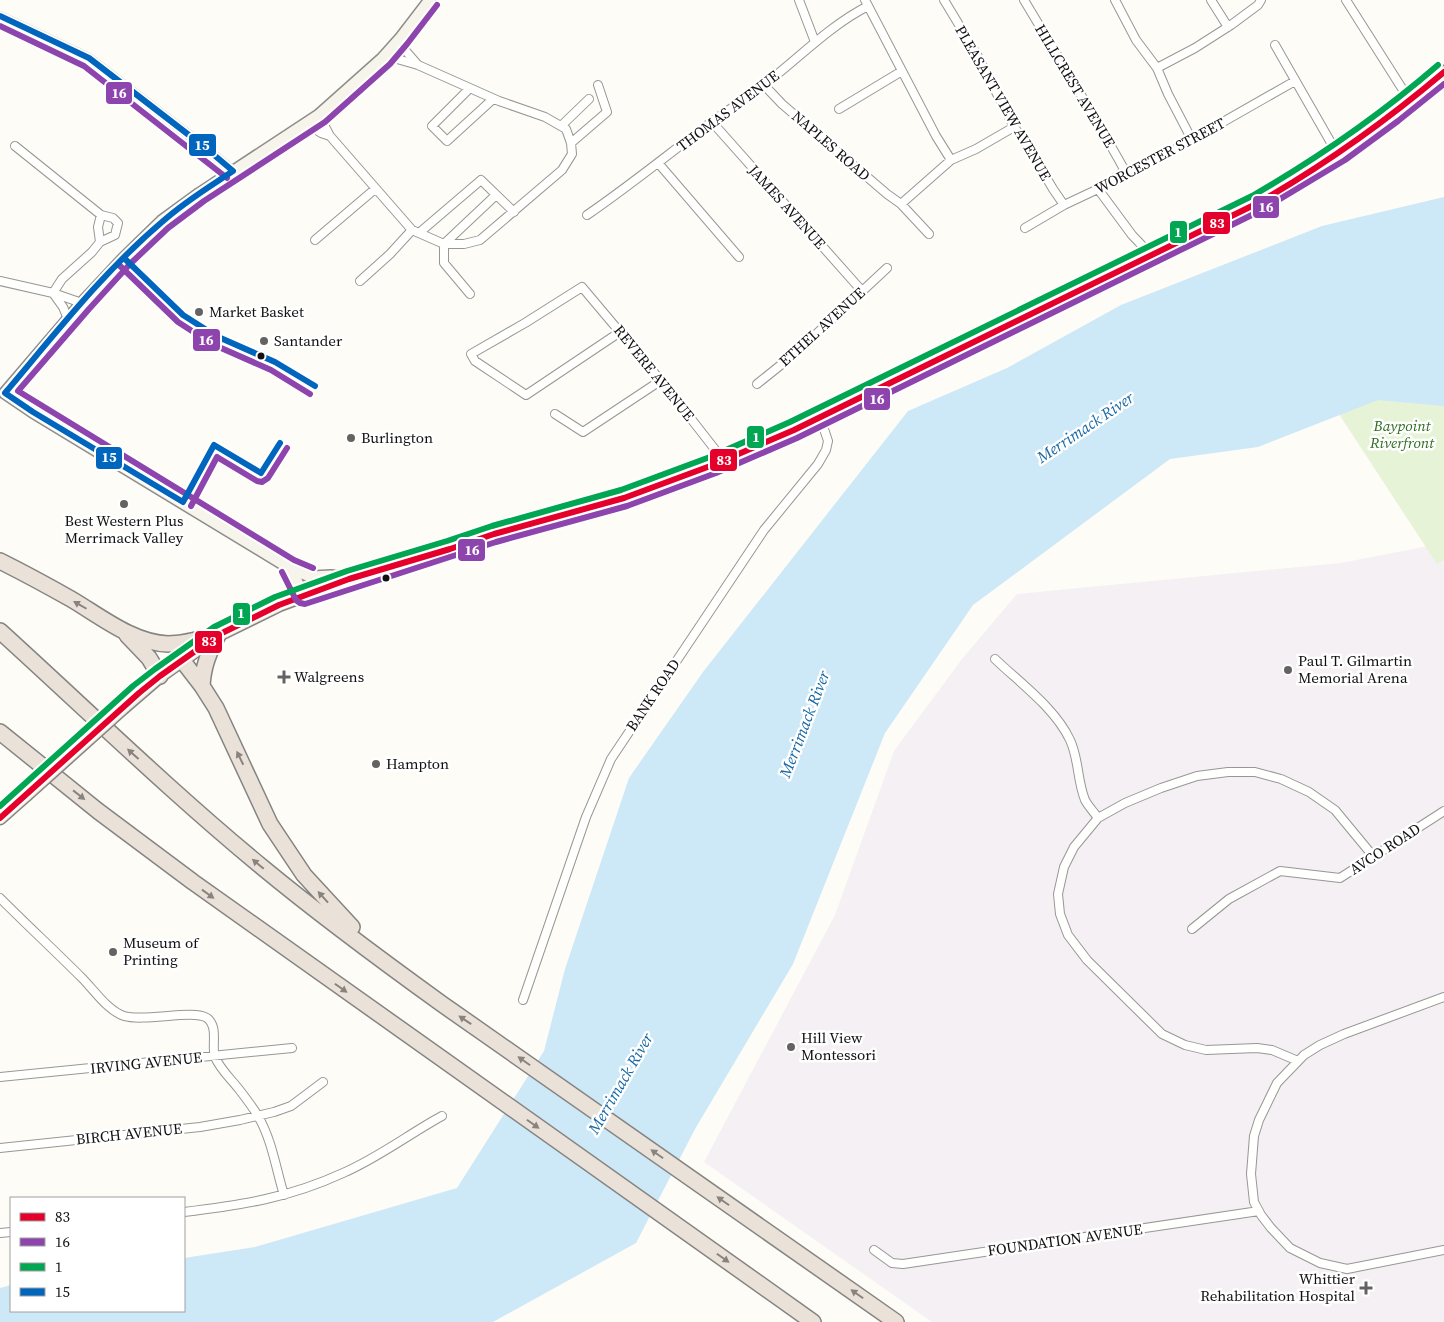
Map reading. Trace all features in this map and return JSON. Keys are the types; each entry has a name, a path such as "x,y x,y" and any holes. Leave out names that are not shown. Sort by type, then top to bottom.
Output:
{"highway":[{"path":"0,560 122,630 152,642 168,644 218,635"},
{"path":"0,618 46,673"},
{"path":"122,630 149,658 160,676"},
{"path":"0,631 201,815 262,868 380,958 896,1322"},
{"path":"202,686 202,672 207,656 218,635"},
{"path":"182,660 216,708 270,824 288,852 324,898 380,958"},
{"path":"0,732 98,811 201,888 813,1322"},
{"path":"0,736 20,749"}],"main road":[{"path":"349,579 331,576 312,577 290,568 33,412 3,396 82,303 162,221 233,171 308,124 319,115 383,58 430,0"},
{"path":"0,818 160,676 218,635 302,595 349,579 494,534 624,498 724,461 820,417 1269,198 1338,155 1410,101 1444,72"},
{"path":"290,568 302,595"}],"street":[{"path":"799,0 815,42"},
{"name":"PLEASANT VIEW AVENUE","path":"944,0 976,53 1014,127 1064,205"},
{"name":"HILLCREST AVENUE","path":"1024,0 1084,98 1125,171"},
{"path":"1115,0 1136,40 1157,68 1192,140"},
{"path":"1211,0 1228,27"},
{"path":"1157,68 1228,27 1258,5 1261,0"},
{"path":"1346,0 1410,101"},
{"path":"866,3 936,136 951,160"},
{"name":"THOMAS AVENUE","path":"587,215 659,164 712,122 764,85 815,42 866,3"},
{"path":"0,16 88,58 233,171"},
{"path":"400,39 405,50 418,65"},
{"path":"1275,45 1338,155"},
{"path":"319,115 330,136 375,189 416,231 444,244 464,244 480,240 562,170 572,154 571,142 566,129 545,117 493,99 418,65 397,59 383,58"},
{"path":"839,109 902,71"},
{"name":"WORCESTER STREET","path":"1024,228 1064,205 1098,189 1125,171 1158,159 1295,81"},
{"path":"571,142 607,112 598,84"},
{"name":"NAPLES ROAD","path":"764,85 782,104 901,204 929,234"},
{"path":"469,89 432,126 447,141 493,99"},
{"path":"561,126 590,99"},
{"name":"JAMES AVENUE","path":"712,122 862,291"},
{"path":"308,124 321,133 330,136"},
{"path":"901,204 951,160 976,149 1014,127"},
{"path":"16,146 102,215 117,220 118,227 115,235 100,242 92,252 62,279 53,293"},
{"path":"659,164 740,257"},
{"path":"360,281 416,231 481,180 514,212"},
{"path":"315,240 375,189"},
{"path":"1098,189 1123,224 1152,256"},
{"path":"470,294 444,263 444,244 496,195"},
{"path":"100,242 98,226 102,215"},
{"name":"ETHEL AVENUE","path":"757,384 797,352 887,268"},
{"path":"0,281 53,293 82,303"},
{"name":"REVERE AVENUE","path":"620,332 526,395 475,361 471,354 582,287 620,332 660,381 724,461"},
{"path":"53,293 63,307 68,319"},
{"path":"555,414 583,432 660,381"},
{"name":"BANK ROAD","path":"523,1000 586,817 610,759 764,530 818,464 826,450 828,441 820,417"},
{"path":"995,658 1059,720 1071,741 1077,759 1079,781 1086,802 1098,818"},
{"path":"1298,1061 1272,1050 1257,1048 1206,1050 1185,1045 1162,1034 1087,960 1068,935 1060,914 1058,894 1064,867 1074,847 1098,818 1125,803 1161,788 1197,776 1228,772 1255,772 1281,778 1309,792 1335,810 1372,856"},
{"name":"AVCO ROAD","path":"1192,929 1229,899 1280,871 1340,878 1444,811"},
{"path":"0,910 3,901 99,996 122,1015 137,1019 196,1014 207,1018 213,1027 214,1056 221,1069 258,1115 271,1147 284,1195"},
{"path":"1444,997 1320,1044 1298,1061 1278,1083 1259,1120 1254,1136 1252,1174 1254,1202 1271,1228 1290,1248 1320,1263 1347,1269 1444,1250"},
{"name":"IRVING AVENUE","path":"0,1077 292,1048"},
{"name":"BIRCH AVENUE","path":"0,1148 200,1127 274,1112 291,1106 323,1082"},
{"path":"185,1212 258,1202 298,1192 344,1173 381,1154 408,1135 442,1116"},
{"name":"FOUNDATION AVENUE","path":"874,1250 892,1263 903,1264 1259,1211"}],"shaded area":[{"path":"1444,543 1444,1322 932,1322 704,1162 835,915 894,751 962,659 1017,594 1341,563"}],"green space":[{"name":"Baypoint Riverfront","path":"1378,391 1444,395 1444,560 1437,564 1335,408"}],"water":[{"name":"Merrimack River","path":"1444,197 1444,406 1378,400 1258,447 1170,459 973,605 885,733 793,964 695,1129 636,1243 493,1322 0,1322 0,1288 10,1285 10,1312 185,1312 185,1258 255,1247 457,1188 544,1051 565,969 629,778 703,672 908,411 1007,368 1121,305 1322,226"}],"transit line":[{"name":"16","path":"313,568 294,560 18,391 130,264 168,228 204,201 325,122 390,64 437,5"},
{"name":"15","path":"0,16 89,58 233,171 179,208 140,241 80,304 5,393 33,412 183,502 214,445 261,473 280,443"},
{"name":"16","path":"0,26 84,66 227,178"},
{"name":"1","path":"0,806 133,686 214,627 275,597 347,571 492,526 621,490 710,457 790,422 1252,196 1301,167 1348,135 1438,65"},
{"name":"83","path":"0,818 139,693 218,635 279,605 349,579 494,534 624,498 713,465 794,430 1256,204 1353,142 1444,72"},
{"name":"16","path":"282,572 296,600 305,604 496,542 627,506 716,473 797,438 1260,211 1345,160 1444,84"},
{"name":"15","path":"124,258 183,315 216,336 275,362 315,386"},
{"name":"16","path":"118,264 178,322 212,344 271,370 310,394"},
{"name":"16","path":"191,506 217,457 257,481 262,482 268,478 287,448"}],"place":[{"name":"Market Basket","path":"199,312"},
{"name":"Santander","path":"264,341"},
{"name":"Burlington","path":"351,438"},
{"name":"Best Western Plus Merrimack Valley","path":"124,504"},
{"name":"Paul T. Gilmartin Memorial Arena","path":"1288,670"},
{"name":"Walgreens","path":"284,677"},
{"name":"Hampton","path":"376,764"},
{"name":"Museum of Printing","path":"113,952"},
{"name":"Hill View Montessori","path":"791,1047"},
{"name":"Whittier Rehabilitation Hospital","path":"1366,1288"}]}
